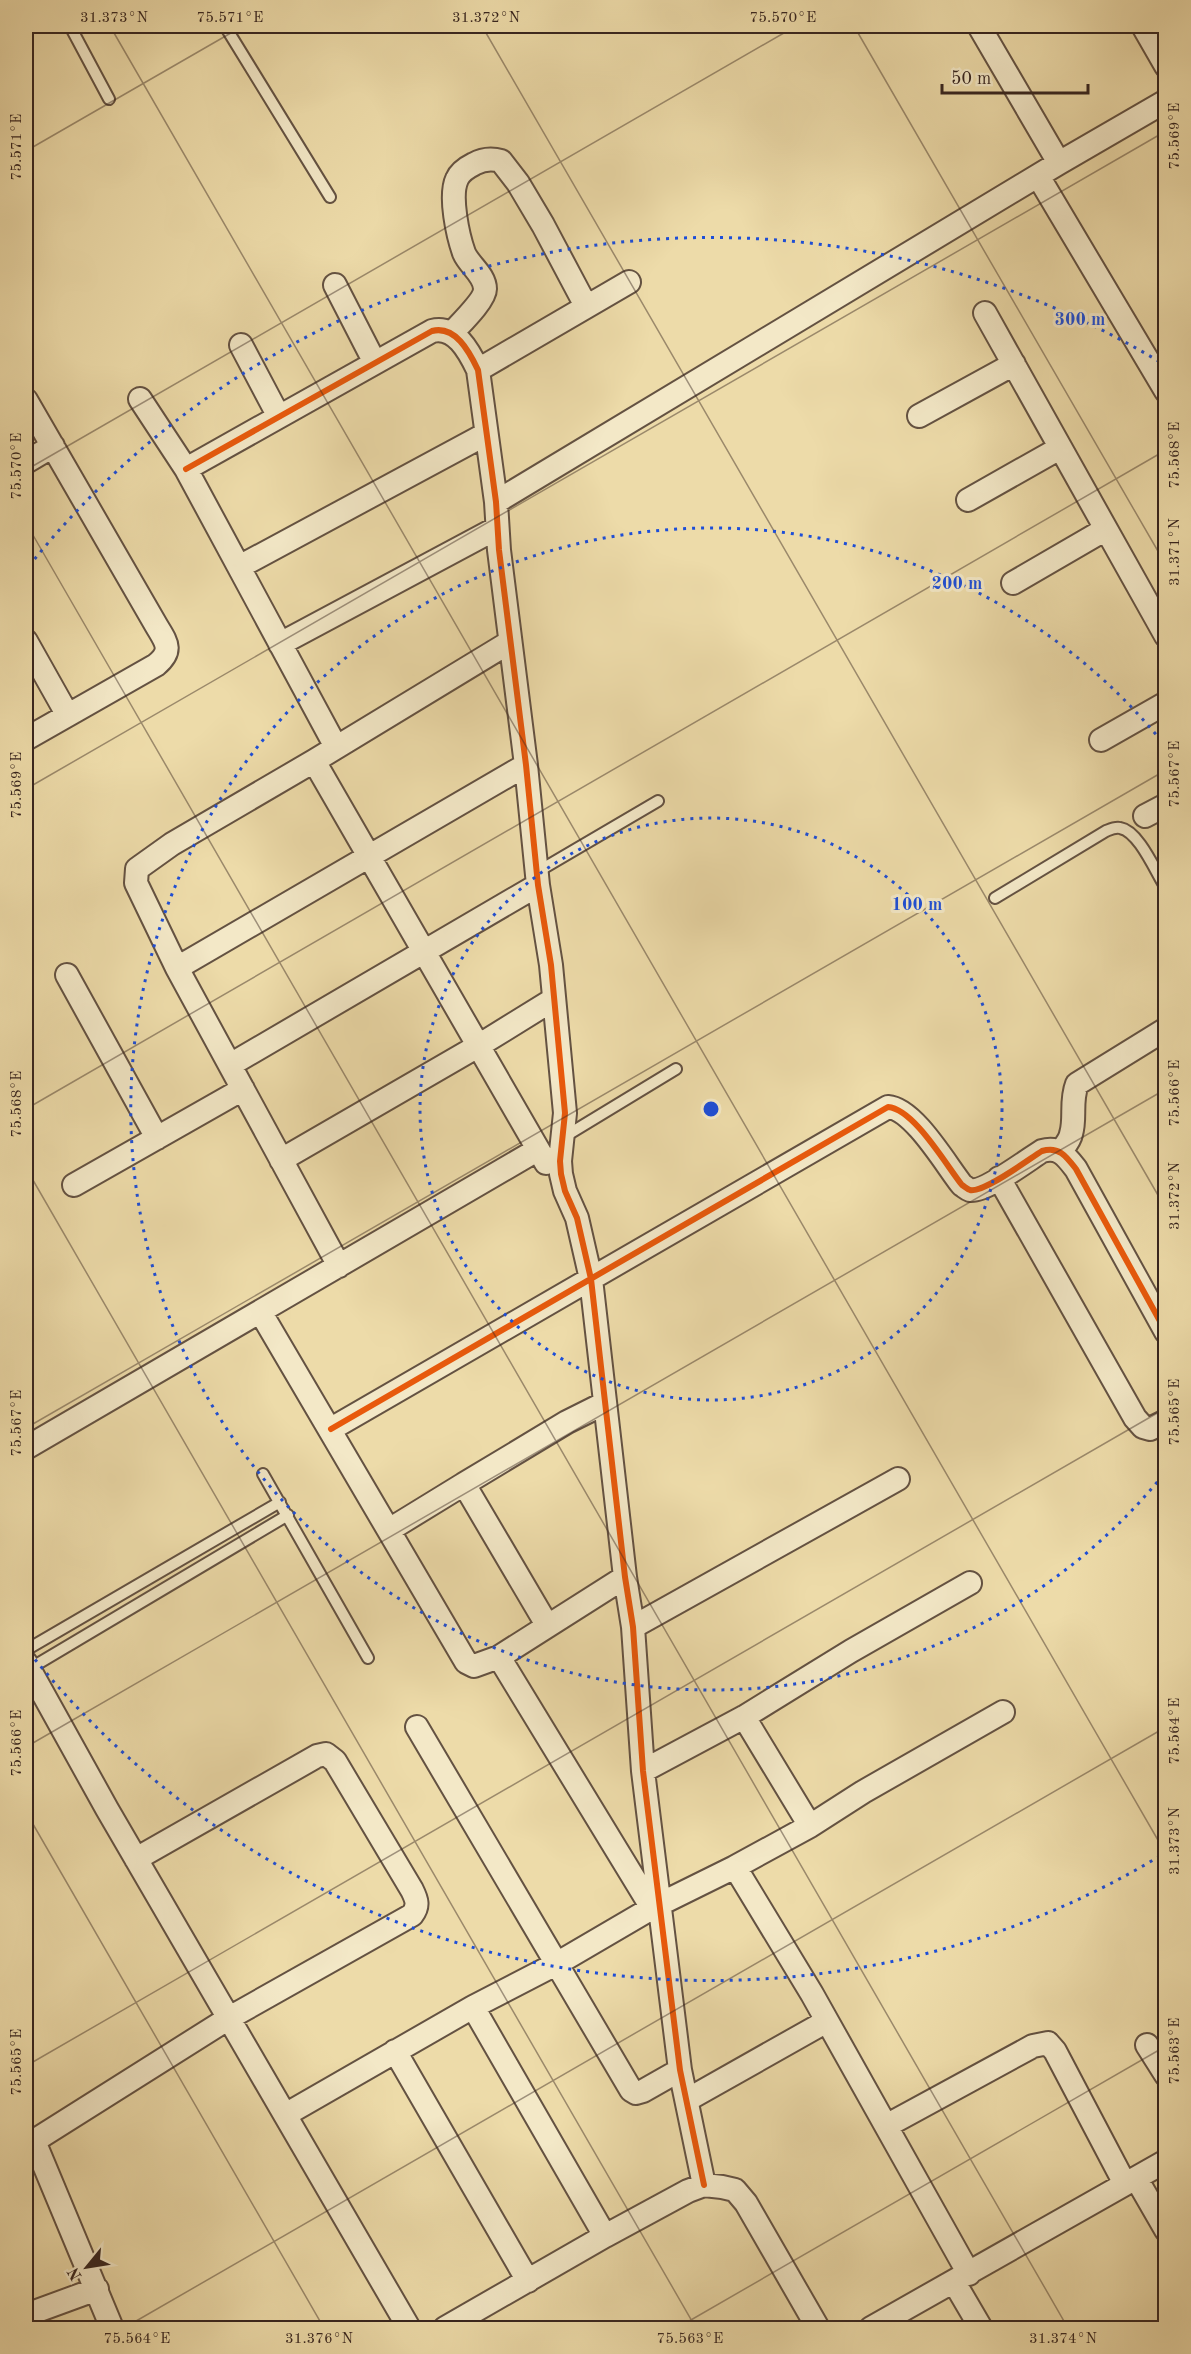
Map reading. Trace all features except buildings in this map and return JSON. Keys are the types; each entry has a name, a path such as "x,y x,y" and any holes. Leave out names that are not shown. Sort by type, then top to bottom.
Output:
{"street":[{"path":"979,26 1059,163"},
{"path":"1143,26 1166,66"},
{"path":"496,502 1166,101"},
{"path":"452,333 485,291 484,282 464,252 454,211 457,178 466,169 487,159 501,161 519,183 586,306"},
{"path":"1038,176 1166,391"},
{"path":"478,370 629,282"},
{"path":"336,285 374,361"},
{"path":"985,313 1106,529 1159,610 1166,636"},
{"path":"186,469 374,361 432,331 445,330 452,333 473,359 478,370 496,502 496,528 526,765 537,878 551,965 565,1113 560,1161 565,1191"},
{"path":"241,345 278,415"},
{"path":"919,416 1014,364"},
{"path":"140,399 186,469 336,747"},
{"path":"26,400 156,625 167,650 164,658 156,665 26,739"},
{"path":"239,567 486,434"},
{"path":"26,462 53,446"},
{"path":"968,500 1060,448"},
{"path":"280,644 496,528"},
{"path":"1013,583 1106,529"},
{"path":"26,641 67,714"},
{"path":"339,1266 177,968 136,883 137,869 172,844 314,762 510,642"},
{"path":"1101,740 1166,703"},
{"path":"314,762 370,855 537,1150 565,1191 576,1218 591,1279 625,1577 633,1627 643,1771 656,1906 680,2070 704,2185"},
{"path":"177,968 526,765"},
{"path":"1145,816 1166,805"},
{"path":"230,1065 423,951 537,878"},
{"path":"67,975 157,1138"},
{"path":"281,1160 478,1046 554,999"},
{"path":"1061,1152 1072,1130 1071,1110 1077,1084 1166,1029"},
{"path":"74,1185 243,1089"},
{"path":"331,1429 888,1107 903,1112 919,1128 962,1185 970,1190 978,1189 999,1178 1042,1151 1049,1149 1061,1152 1076,1169 1166,1332"},
{"path":"26,1448 537,1150"},
{"path":"999,1178 1136,1418 1143,1426 1150,1429 1166,1421"},
{"path":"261,1312 466,1662 474,1666 482,1665 499,1657 625,1577"},
{"path":"389,1530 567,1422 605,1403"},
{"path":"633,1627 898,1479"},
{"path":"464,1484 547,1625"},
{"path":"643,1771 744,1717 851,1651 970,1583"},
{"path":"499,1657 656,1906"},
{"path":"27,1661 136,1859 410,2328"},
{"path":"285,2115 473,2007 558,1963 656,1906 735,1867 810,1826 863,1792 1003,1712"},
{"path":"744,1717 810,1826"},
{"path":"417,1727 631,2090 636,2093 643,2091 680,2070"},
{"path":"112,2328 97,2289 30,2143 229,2018 412,1915 417,1908 417,1900 412,1890 336,1761 326,1754 317,1756 136,1859"},
{"path":"735,1867 827,2021 886,2127 962,2278 981,2328"},
{"path":"473,2007 605,2235"},
{"path":"687,2100 827,2021"},
{"path":"886,2127 1033,2046 1048,2043 1130,2181 1166,2230"},
{"path":"1147,2045 1166,2075"},
{"path":"395,2051 528,2280"},
{"path":"871,2328 1166,2161"},
{"path":"445,2328 605,2235 704,2185 735,2190 746,2203 818,2328"},
{"path":"26,2315 97,2289"}],"lane":[{"path":"70,26 109,99"},
{"path":"225,26 330,197"},
{"path":"537,878 658,801"},
{"path":"995,898 1106,831 1118,827 1137,839 1166,888"},
{"path":"564,1137 676,1069"},
{"path":"263,1474 368,1658"},
{"path":"27,1661 280,1502"},
{"path":"27,1661 288,1515"}],"cycle path":[{"path":"186,469 432,331 448,332 460,341 478,370 496,502 499,550 526,765 538,885 551,965 565,1113 560,1161 561,1174 565,1191 577,1218 591,1279 625,1577 633,1627 643,1771 680,2070 704,2185"},
{"path":"331,1429 888,1107 898,1110 919,1127 962,1185 970,1190 977,1190 996,1181 1042,1151 1053,1150 1062,1153 1076,1169 1166,1332"}]}
